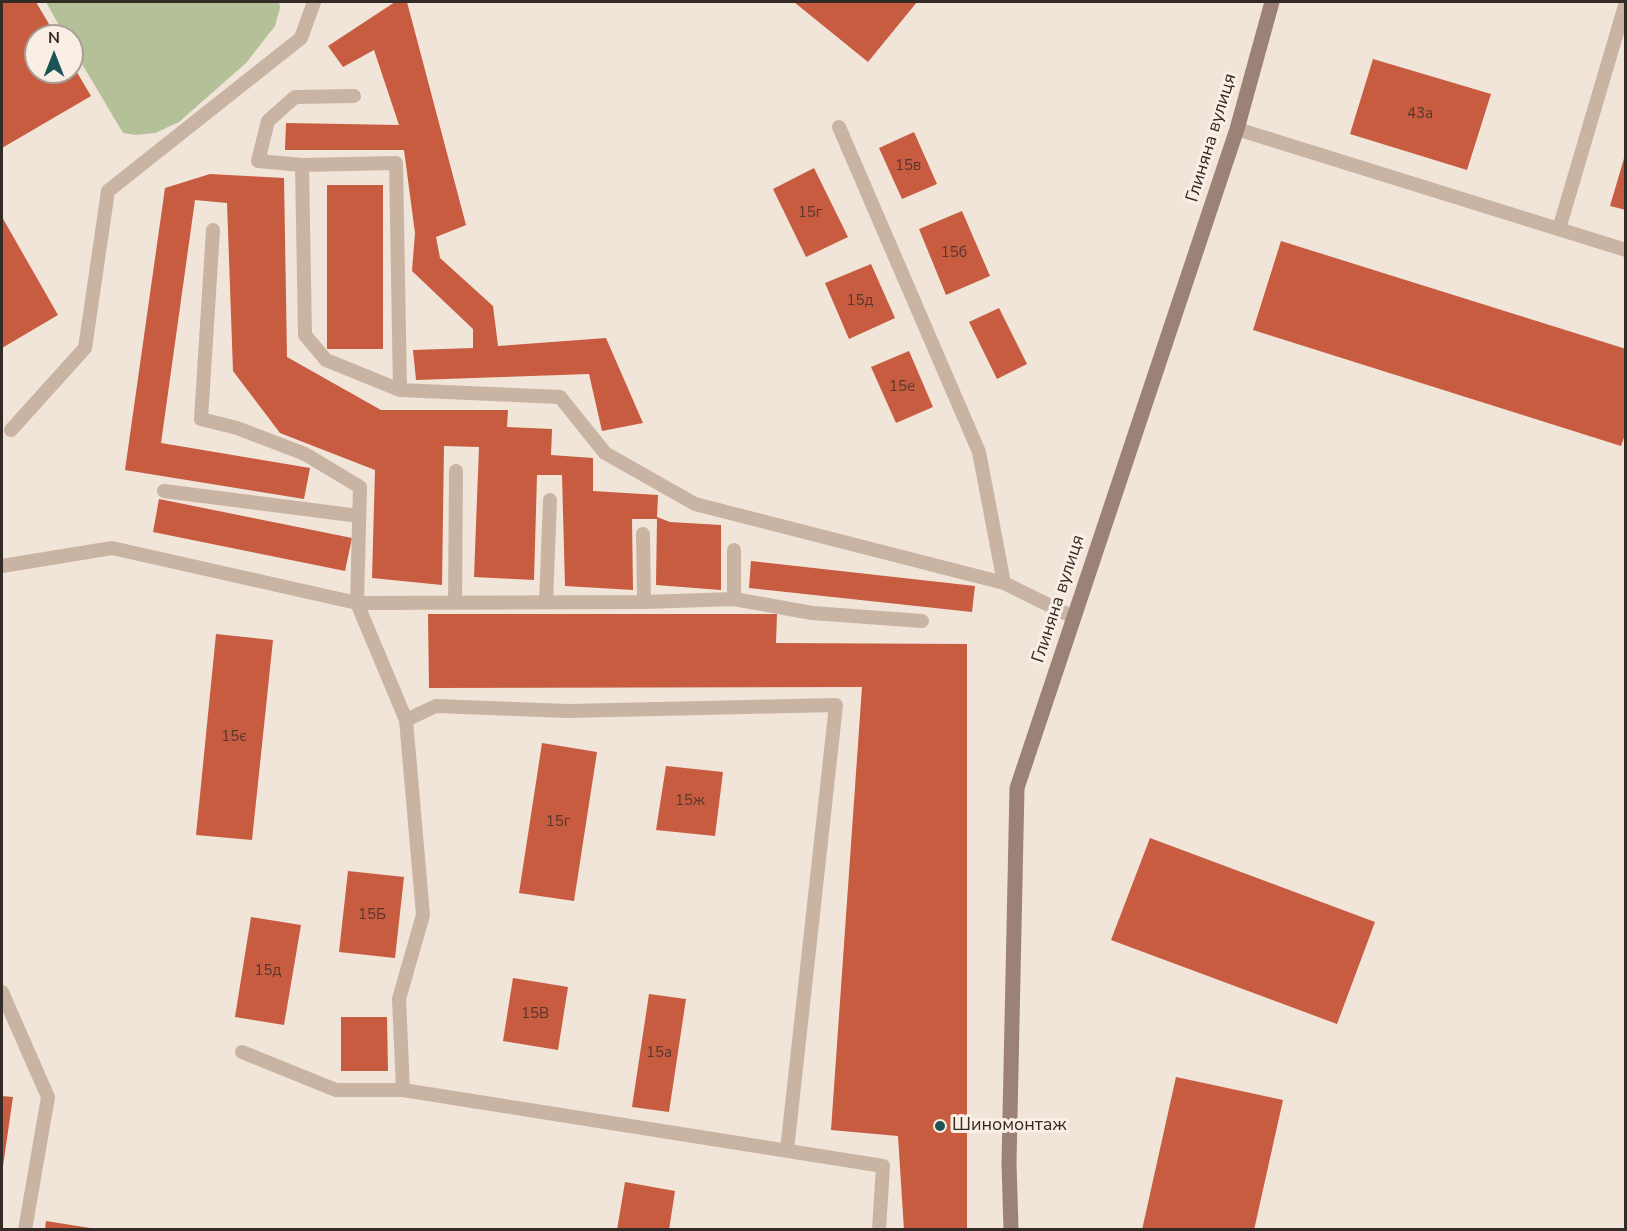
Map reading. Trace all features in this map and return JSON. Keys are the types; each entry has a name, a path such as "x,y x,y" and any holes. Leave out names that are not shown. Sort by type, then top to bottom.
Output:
{"street":[{"name":"Глиняна вулиця","path":"1011,1230 1009,1163 1017,788 1237,129 1272,2"}],"lane":[{"path":"11,430 84,348 108,191 301,38 314,2"},
{"path":"1559,230 1626,2"},
{"path":"354,96 296,97 268,121 258,161 302,165 396,163 400,390"},
{"path":"839,127 979,452 1004,583"},
{"path":"1237,129 1626,250"},
{"path":"302,165 305,335 326,360 400,390 560,397 605,453 694,504 1004,583 1073,617"},
{"path":"213,230 201,419 237,428 305,454 360,487 357,603 406,720 423,915 399,999 403,1090"},
{"path":"455,603 456,471"},
{"path":"164,491 359,516"},
{"path":"546,602 550,500"},
{"path":"643,534 644,602"},
{"path":"2,566 112,548 357,603 644,602 734,599 812,613 922,621"},
{"path":"734,550 734,599"},
{"path":"406,720 436,706 568,711 836,705 787,1150"},
{"path":"2,992 48,1097 25,1230"},
{"path":"242,1052 336,1090 403,1090 884,1166 879,1230"}],"green space":[{"path":"46,2 279,2 280,8 275,26 246,63 179,122 155,133 136,135 123,133 84,67 84,24 58,24"}],"building":[{"path":"2,2 36,2 49,24 24,24 24,84 84,84 91,96 2,148"},
{"path":"395,2 407,2 466,225 436,237 440,258 493,306 498,346 606,338 643,423 602,431 589,374 416,380 413,350 473,348 473,329 412,271 415,233 404,150 285,150 286,123 399,125 374,50 343,67 328,46"},
{"path":"794,2 917,2 868,62"},
{"path":"1373,59 1491,94 1467,170 1350,134"},
{"path":"914,132 937,184 902,199 879,148"},
{"path":"1626,155 1626,210 1610,206"},
{"path":"814,168 848,237 806,257 773,189"},
{"path":"210,174 284,178 287,357 381,410 508,410 507,427 552,429 551,455 593,458 593,491 658,495 657,517 670,522 721,525 721,590 656,585 657,519 632,519 633,590 565,586 562,475 537,475 534,580 474,577 479,447 444,446 442,585 372,578 375,470 280,433 233,371 227,203 195,200 161,443 310,468 304,499 125,470 165,188"},
{"path":"327,185 383,185 383,349 327,349"},
{"path":"962,211 990,276 946,295 919,229"},
{"path":"2,217 58,315 2,348"},
{"path":"1281,241 1626,349 1626,432 1621,446 1253,330"},
{"path":"871,264 895,318 849,339 825,283"},
{"path":"999,308 1027,364 997,379 969,322"},
{"path":"909,351 933,407 896,423 871,367"},
{"path":"159,499 352,538 345,571 153,532"},
{"path":"751,561 975,586 972,612 749,588"},
{"path":"428,614 777,614 776,643 967,644 967,1230 904,1230 898,1136 831,1130 862,687 429,688"},
{"path":"216,634 273,640 252,840 196,835"},
{"path":"542,743 597,752 574,901 519,893"},
{"path":"666,766 723,772 715,836 656,830"},
{"path":"1150,838 1375,922 1337,1024 1111,940"},
{"path":"348,871 404,877 395,958 339,952"},
{"path":"251,917 301,925 284,1025 235,1017"},
{"path":"513,978 568,987 558,1050 503,1041"},
{"path":"649,994 686,999 669,1112 632,1107"},
{"path":"341,1017 387,1017 388,1071 341,1071"},
{"path":"1176,1077 1283,1100 1254,1230 1142,1230"},
{"path":"2,1096 13,1097 3,1166 2,1165"},
{"path":"625,1182 675,1191 669,1230 617,1230"},
{"path":"46,1221 90,1228 90,1230 45,1230"}],"place":[{"name":"Шиномонтаж","path":"940,1126"}]}
